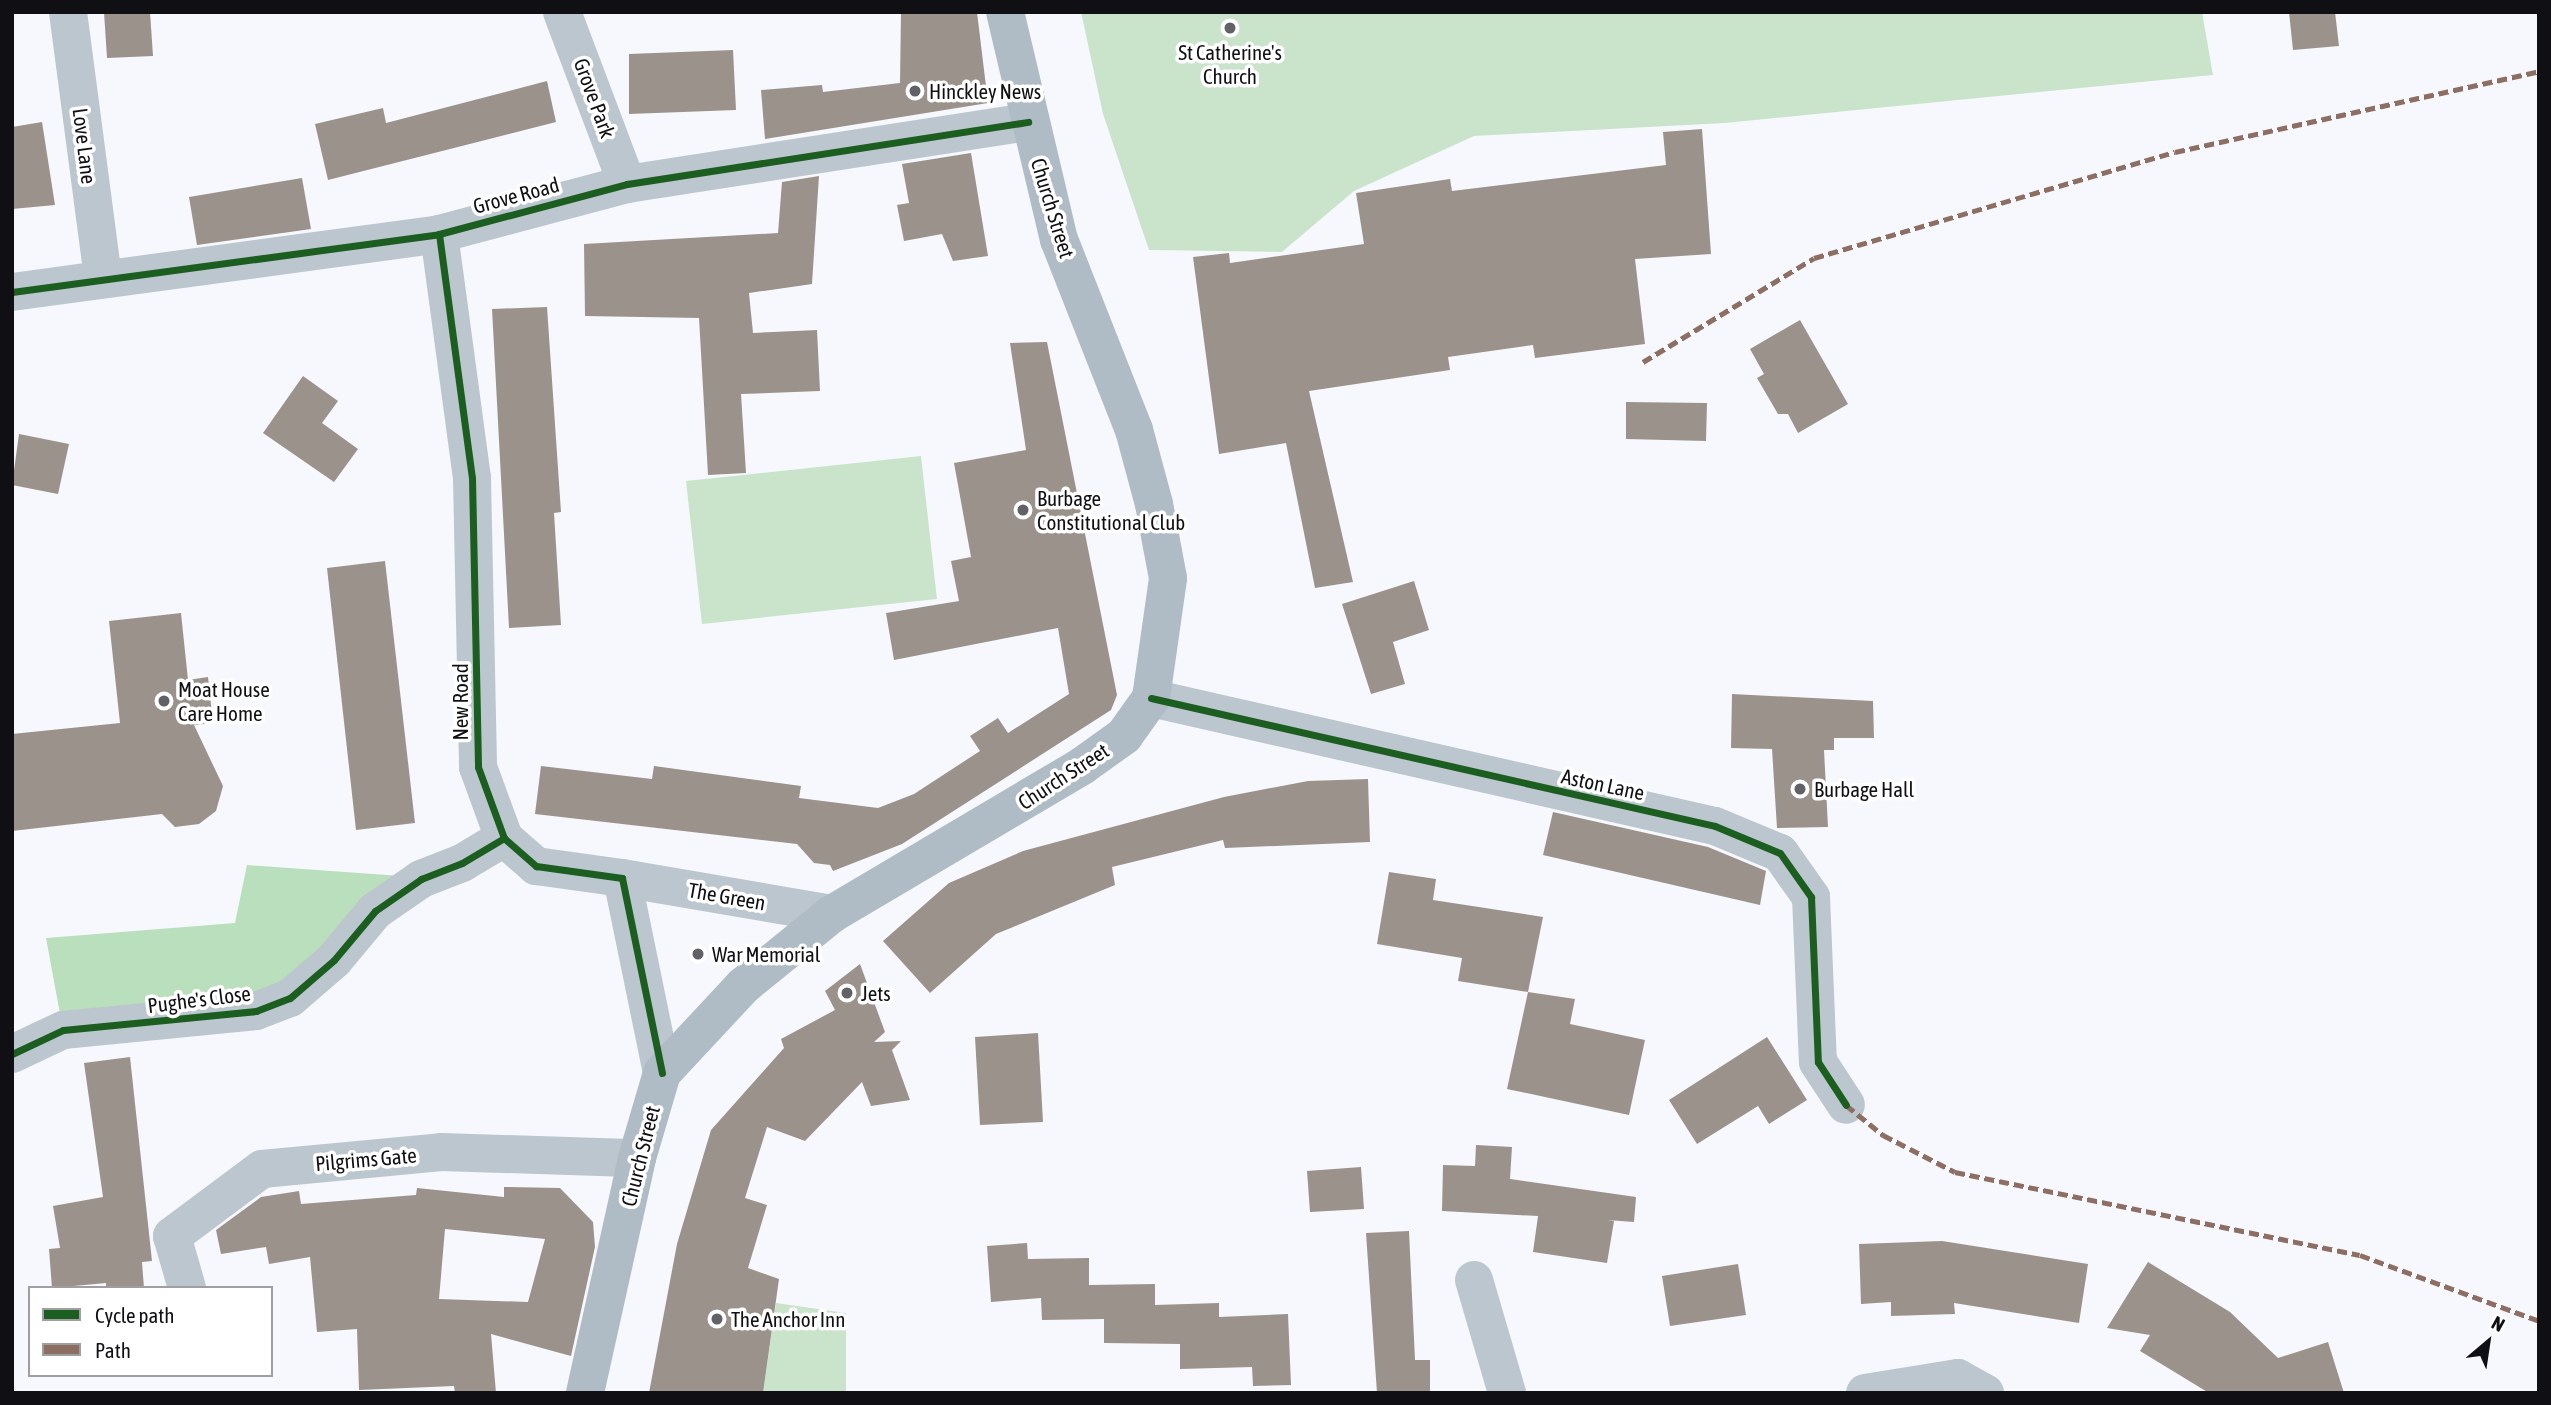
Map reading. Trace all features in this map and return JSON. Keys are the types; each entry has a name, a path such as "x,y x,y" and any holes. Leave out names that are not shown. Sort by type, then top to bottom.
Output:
{"main road":[{"name":"Church Street","path":"585,1393 637,1158 662,1073 743,986 832,914 1082,766 1124,736 1151,698 1168,578 1154,504 1134,430 1059,240 1028,122 1004,12"}],"street":[{"name":"Love Lane","path":"68,12 103,279"},
{"name":"Grove Park","path":"562,12 626,184"},
{"name":"Grove Road","path":"12,292 439,234 626,184 1028,122"},
{"name":"New Road","path":"439,234 472,478 478,767 504,838 536,866 622,878"},
{"name":"Aston Lane","path":"1151,698 1715,826 1780,853 1811,897 1818,1062 1846,1105"},
{"name":"Pughe's Close","path":"12,1054 63,1030 256,1012 290,998 334,960 375,911 421,878 462,863 504,838"},
{"name":"The Green","path":"622,878 832,914"},
{"path":"622,878 662,1073"},
{"name":"Pilgrims Gate","path":"186,1286 172,1236 262,1169 441,1152 637,1158"},
{"path":"1474,1280 1507,1393"},
{"path":"1865,1393 1958,1378 1985,1393"}],"green space":[{"name":"St Catherine's Church","path":"1081,12 2202,12 2213,75 1725,123 1474,136 1354,191 1282,252 1149,250 1103,114"},
{"path":"921,456 937,599 702,624 686,481"},
{"path":"247,865 401,876 290,998 63,1030 46,938 235,923"},
{"path":"776,1303 846,1313 846,1393 763,1393"}],"building":[{"path":"104,12 150,12 153,56 107,58"},
{"path":"901,12 977,12 988,103 765,139 761,90 822,85 823,92 900,83"},
{"path":"2289,12 2335,12 2339,46 2293,50"},
{"path":"733,50 736,110 629,114 629,54"},
{"path":"547,81 556,122 328,180 315,124 383,108 386,123"},
{"path":"42,122 55,205 12,209 12,127"},
{"path":"1702,129 1711,254 1635,259 1645,344 1535,358 1533,345 1448,357 1450,370 1309,391 1353,582 1315,588 1286,443 1219,454 1193,257 1229,253 1230,263 1364,244 1356,193 1450,179 1452,191 1666,165 1663,132"},
{"path":"971,153 988,256 953,261 942,234 904,241 897,205 909,203 902,164"},
{"path":"819,176 812,284 749,293 753,333 817,330 820,391 741,394 746,473 708,475 699,318 585,316 584,244 778,233 782,182"},
{"path":"302,178 311,229 197,245 189,197"},
{"path":"547,307 561,512 554,513 561,625 509,628 492,309"},
{"path":"1800,320 1848,404 1798,433 1788,414 1778,414 1757,378 1764,374 1750,349"},
{"path":"1047,342 1117,695 1111,710 902,844 833,871 830,865 814,863 797,844 535,814 541,766 652,779 654,766 801,786 799,798 878,808 914,794 980,751 970,736 998,718 1008,733 1069,694 1058,628 894,660 886,613 959,601 951,561 971,557 954,463 1026,450 1010,343"},
{"path":"303,376 338,401 322,423 358,449 334,482 263,433"},
{"path":"1626,402 1707,403 1706,441 1626,439"},
{"path":"19,434 69,444 58,494 12,485"},
{"path":"385,561 415,823 356,830 327,568"},
{"path":"1414,581 1429,630 1393,642 1405,684 1371,694 1342,604"},
{"name":"Moat House Care Home","path":"181,613 188,680 208,677 213,723 194,725 223,786 216,811 199,824 175,827 162,814 12,831 12,734 120,723 109,621"},
{"name":"Burbage Hall","path":"1732,694 1873,701 1874,738 1834,738 1834,750 1824,750 1828,827 1777,828 1772,749 1731,748"},
{"path":"1368,779 1370,842 1225,848 1223,840 1112,867 1115,885 996,934 930,993 883,941 949,883 1023,851 1224,797 1308,781"},
{"path":"1553,812 1708,847 1766,871 1760,905 1543,855"},
{"path":"1389,872 1436,879 1433,900 1543,917 1528,992 1458,981 1462,958 1377,944"},
{"path":"860,964 885,1032 874,1042 901,1041 892,1050 910,1100 871,1106 862,1082 805,1141 767,1127 745,1198 767,1205 748,1268 779,1279 763,1393 649,1393 677,1244 711,1130 784,1048 781,1039 835,1010 825,991"},
{"path":"1528,992 1575,999 1570,1024 1645,1040 1629,1115 1507,1089"},
{"path":"1038,1033 1043,1122 980,1125 975,1037"},
{"path":"1767,1037 1807,1100 1769,1124 1758,1106 1697,1144 1669,1100"},
{"path":"130,1057 152,1261 142,1262 144,1286 106,1286 106,1283 52,1286 49,1249 60,1248 53,1206 103,1197 84,1063"},
{"path":"1476,1145 1512,1147 1510,1179 1636,1197 1634,1222 1607,1220 1614,1221 1607,1263 1533,1252 1538,1216 1442,1211 1443,1165 1475,1166"},
{"path":"1361,1167 1364,1209 1310,1212 1307,1171"},
{"path":"504,1187 560,1188 593,1222 595,1247 571,1356 491,1334 496,1393 455,1393 454,1386 359,1390 357,1329 317,1332 310,1257 269,1264 266,1247 221,1254 216,1230 261,1197 299,1191 301,1204 416,1195 417,1188 504,1197","holes":["445,1229 545,1239 528,1302 439,1299"]},
{"path":"1409,1231 1415,1360 1430,1360 1430,1393 1377,1393 1366,1233"},
{"path":"1942,1241 2088,1264 2079,1323 1954,1303 1955,1314 1891,1316 1891,1302 1861,1304 1859,1244"},
{"path":"1027,1243 1028,1259 1089,1258 1089,1285 1155,1284 1155,1305 1219,1303 1219,1317 1288,1314 1291,1385 1253,1386 1252,1367 1180,1369 1180,1344 1104,1343 1104,1319 1042,1320 1041,1298 991,1302 987,1246"},
{"path":"2148,1262 2230,1312 2278,1358 2328,1342 2344,1393 2209,1393 2140,1351 2150,1335 2107,1328"},
{"path":"1738,1264 1746,1315 1670,1326 1662,1276"}],"marked path":[{"path":"1643,362 1814,258 2175,152 2539,71"},
{"path":"1846,1105 1883,1135 1955,1172 2360,1255 2539,1321"}],"cycle path":[{"path":"12,292 439,234 627,184 1028,122"},
{"path":"439,234 472,478 478,767 504,838 536,866 622,878 662,1073"},
{"path":"1151,698 1715,826 1780,853 1811,897 1818,1062 1846,1105"},
{"path":"12,1054 63,1030 256,1011 290,998 334,960 375,911 421,879 462,863 504,838"}],"place":[{"name":"St Catherine's Church","path":"1230,28"},
{"name":"Hinckley News","path":"915,91"},
{"name":"Burbage Constitutional Club","path":"1023,510"},
{"name":"Moat House Care Home","path":"164,701"},
{"name":"Burbage Hall","path":"1800,789"},
{"name":"War Memorial","path":"698,954"},
{"name":"Jets","path":"847,993"},
{"name":"The Anchor Inn","path":"717,1319"}]}
